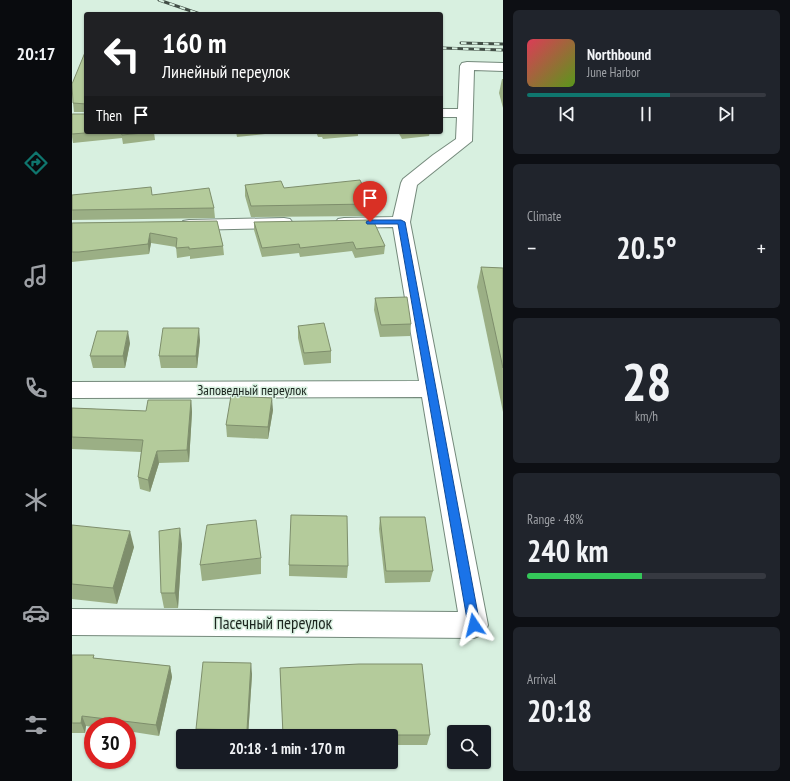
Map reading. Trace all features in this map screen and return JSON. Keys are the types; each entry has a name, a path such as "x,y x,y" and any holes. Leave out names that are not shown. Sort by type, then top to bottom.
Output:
{"street":[{"path":"432,389 401,222 409,183 439,158 464,141 467,66 503,66"},
{"path":"443,113 466,113"},
{"path":"331,223 401,222"},
{"path":"174,225 299,223"},
{"name":"Заповедный переулок","path":"72,390 432,389"},
{"name":"Пасечный переулок","path":"72,622 474,625 432,389"}],"building":[{"path":"84,55 84,104 73,103 72,84"},
{"path":"72,114 84,114 84,133 72,134"},
{"path":"360,180 368,197 365,198 368,204 251,206 245,185 281,181 284,188"},
{"path":"151,187 152,195 209,188 214,208 72,210 72,195"},
{"path":"373,220 385,246 356,249 353,242 300,248 299,244 262,248 254,222"},
{"path":"217,221 223,246 189,249 189,247 176,248 177,238 150,233 148,244 72,252 72,223"},
{"path":"481,267 503,268 503,368"},
{"path":"407,297 411,324 381,325 375,298"},
{"path":"324,323 331,351 304,353 298,326"},
{"path":"163,328 199,328 196,356 159,356"},
{"path":"97,331 128,331 123,356 90,356"},
{"path":"231,396 272,398 268,427 226,425"},
{"path":"148,400 191,400 187,450 157,451 148,480 138,477 143,440 72,437 72,408 146,411"},
{"path":"291,515 347,516 348,566 289,565"},
{"path":"380,517 425,517 433,571 386,571"},
{"path":"256,520 261,558 200,565 207,525"},
{"path":"72,525 130,531 113,588 72,584"},
{"path":"180,528 175,593 161,593 159,531"},
{"path":"72,655 94,655 93,658 170,666 156,725 136,723 136,717 82,716 81,723 72,723"},
{"path":"203,662 251,663 247,729 196,729"},
{"path":"359,664 422,664 430,735 398,735 398,729 283,729 280,668"}],"railway":[{"path":"159,0 194,12"},
{"path":"461,43 503,44"},
{"path":"443,48 503,50"}],"route":[{"path":"370,222 401,222 474,625"}]}
